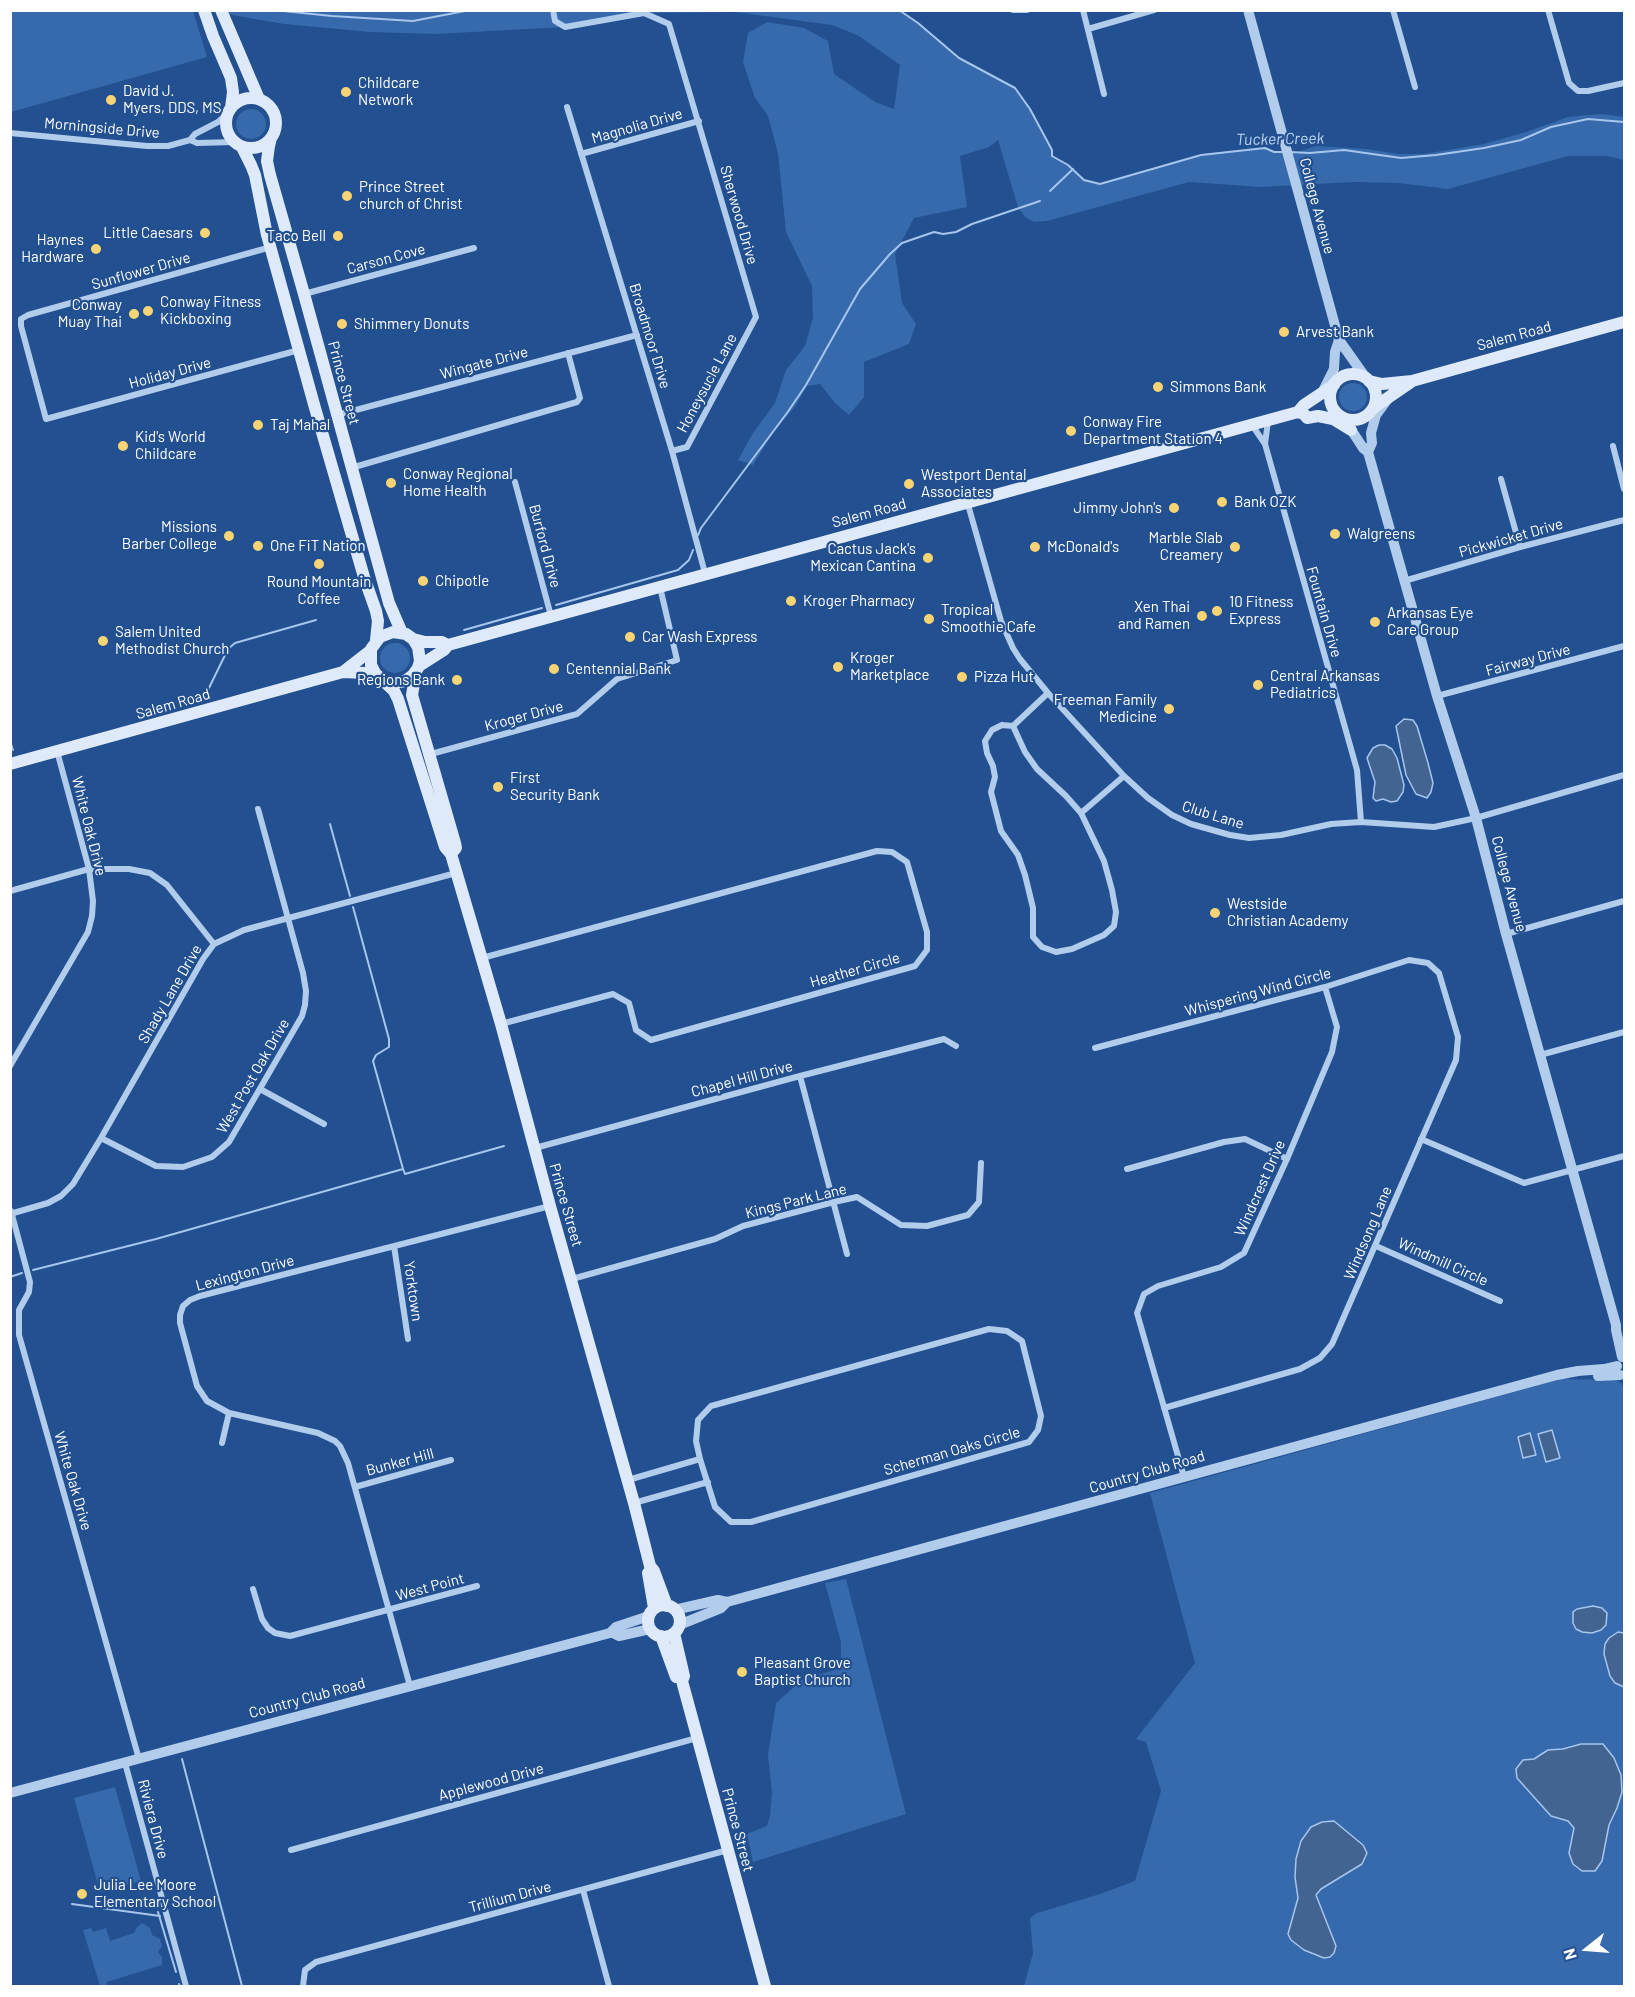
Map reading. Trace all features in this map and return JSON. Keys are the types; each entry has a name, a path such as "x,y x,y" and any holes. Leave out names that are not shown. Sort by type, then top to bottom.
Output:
{"main road":[{"path":"204,12 231,78 233,92 226,121 227,130 255,175 272,253 345,513 376,611 378,623 373,645 371,665 382,679 396,683 405,681 418,669 420,652 407,636 388,633 373,645"},
{"path":"221,12 259,99 269,106 276,118 272,138 265,145 256,148 238,145"},
{"path":"230,110 244,99 259,99"},
{"name":"Prince Street","path":"272,138 268,149 268,168 391,612 407,636"},
{"path":"272,253 282,250 292,275 301,281"},
{"path":"272,253 284,265 289,284 294,291 304,294"},
{"name":"Salem Road","path":"1365,376 1382,384 1408,381 1624,322"},
{"path":"301,355 315,363 324,394 327,398 333,399"},
{"path":"301,355 312,371 324,409 336,415"},
{"path":"1353,374 1365,376 1376,394 1372,409 1365,416 1356,419 1340,415 1331,399 1331,386 1344,376 1353,374"},
{"name":"Salem Road","path":"1372,409 1408,381"},
{"name":"Salem Road","path":"1301,413 1331,386"},
{"name":"Salem Road","path":"418,669 448,645 705,573 1251,424 1301,413 1324,411 1340,415"},
{"path":"1301,413 1307,418 1318,416 1334,419 1351,430"},
{"path":"345,513 354,517 359,524 369,554 377,560"},
{"name":"Salem Road","path":"407,636 425,642 442,642 448,645"},
{"name":"Salem Road","path":"342,672 373,645"},
{"name":"Prince Street","path":"418,669 412,695 431,754 457,873 628,1480 650,1566 671,1608 679,1617 676,1629 684,1676 682,1681 765,1986"},
{"name":"Salem Road","path":"10,764 342,672 369,674 382,679"},
{"name":"Prince Street","path":"382,679 394,691 398,699 430,798 436,805 446,837 453,849"},
{"name":"Prince Street","path":"650,1566 648,1572 654,1623 677,1679 682,1681"},
{"path":"671,1608 662,1605 654,1623 676,1629"}],"street":[{"name":"Sherwood Drive","path":"553,10 555,21 565,27 644,14 669,24 756,317"},
{"path":"1013,10 1027,10"},
{"path":"1083,10 1104,93"},
{"path":"1088,29 1154,10"},
{"name":"College Avenue","path":"1248,10 1338,342 1340,365 1331,386"},
{"path":"1393,10 1415,87"},
{"path":"1548,10 1569,83 1578,91 1624,83"},
{"name":"Broadmoor Drive","path":"567,107 672,451 705,573"},
{"name":"Morningside Drive","path":"190,140 195,134 218,122 230,110"},
{"name":"Magnolia Drive","path":"581,154 699,121"},
{"name":"Morningside Drive","path":"10,133 147,146 168,146 190,140 238,145"},
{"name":"Carson Cove","path":"304,294 474,248"},
{"name":"Sunflower Drive","path":"46,419 21,321 23,317 272,253"},
{"name":"Honeysucle Lane","path":"672,451 687,447 756,317"},
{"name":"Wingate Drive","path":"336,415 637,335"},
{"path":"1331,386 1338,342"},
{"name":"College Avenue","path":"1338,342 1365,376"},
{"path":"351,468 577,402 580,398 568,353"},
{"name":"Holiday Drive","path":"46,419 301,355"},
{"path":"1369,449 1376,415 1389,398"},
{"name":"College Avenue","path":"1372,409 1367,426 1369,449 1437,696 1476,818 1506,934 1616,1325 1621,1366"},
{"name":"College Avenue","path":"1340,415 1369,449"},
{"name":"Fountain Drive","path":"1265,444 1268,420"},
{"name":"Fountain Drive","path":"1251,424 1265,444 1357,770 1361,822"},
{"path":"1612,446 1624,489"},
{"path":"1501,479 1520,547"},
{"name":"Burford Drive","path":"515,482 551,617"},
{"name":"Club Lane","path":"967,501 1001,621 1013,648 1048,693 1124,776 1148,798 1172,815 1191,824 1239,837 1281,835 1331,824 1361,822 1434,826 1476,818 1624,776"},
{"name":"Pickwicket Drive","path":"1404,581 1624,520"},
{"name":"Kroger Drive","path":"431,754 577,714 617,679 677,660 660,587"},
{"name":"Fairway Drive","path":"1437,696 1624,646"},
{"path":"1013,726 1025,752 1037,769 1082,813 1104,861 1112,890 1116,912 1114,926 1104,934 1072,949 1056,952 1042,947 1033,937 1033,908 1018,855 1000,831 994,808 991,792 995,777 985,741 992,730 1002,725 1013,726 1048,693"},
{"name":"White Oak Drive","path":"10,1066 88,932 93,901 89,870 57,751"},
{"path":"1082,813 1124,776"},
{"name":"West Post Oak Drive","path":"101,1138 156,1166 169,1168 201,1162 220,1152 229,1142 302,1016 306,991 303,973 258,809"},
{"name":"Heather Circle","path":"482,958 877,851 892,852 907,862 927,932 927,950 915,966 651,1040 636,1030 629,1003 614,994 501,1024"},
{"path":"10,891 89,870 140,871 159,878 167,885 214,944"},
{"name":"Shady Lane Drive","path":"11,1213 61,1197 73,1184 214,944 244,930 457,873"},
{"path":"1506,934 1624,901"},
{"name":"Whispering Wind Circle","path":"1095,1048 1325,987 1409,960 1428,963"},
{"name":"Windsong Lane","path":"1164,1408 1300,1369 1320,1358 1332,1344 1456,1060 1458,1037 1439,973 1428,963"},
{"name":"Windcrest Drive","path":"1184,1477 1137,1313 1144,1294 1158,1286 1221,1267 1244,1253 1332,1052 1337,1027 1325,987"},
{"path":"1540,1055 1624,1032"},
{"name":"Chapel Hill Drive","path":"534,1149 800,1076 944,1040 956,1046"},
{"path":"800,1076 847,1254"},
{"path":"260,1089 324,1124"},
{"path":"1127,1168 1224,1142 1245,1139 1287,1159"},
{"path":"1421,1139 1524,1183 1624,1156"},
{"name":"Kings Park Lane","path":"572,1279 715,1239 743,1226 857,1197 902,1225 927,1226 968,1215 979,1202 981,1163"},
{"name":"Lexington Drive","path":"410,1686 344,1453 335,1441 318,1433 229,1413 207,1401 197,1386 180,1323 183,1306 200,1296 550,1206"},
{"name":"White Oak Drive","path":"11,1213 30,1282 29,1292 19,1310 19,1335 139,1759"},
{"name":"Yorktown","path":"394,1246 408,1339"},
{"name":"Windmill Circle","path":"1376,1246 1500,1301"},
{"name":"College Avenue","path":"1616,1325 1620,1329 1624,1343"},
{"name":"Scherman Oaks Circle","path":"990,1329 1007,1331 1022,1341 1041,1416 1038,1430 1029,1442 751,1522 731,1522 715,1507 700,1460 696,1441 698,1420 711,1406 990,1329"},
{"name":"Country Club Road","path":"671,1608 718,1600 727,1602 1557,1376 1621,1366"},
{"path":"222,1443 229,1413"},
{"name":"Bunker Hill","path":"355,1487 451,1460"},
{"path":"628,1480 700,1460"},
{"path":"634,1503 708,1482"},
{"name":"West Point","path":"254,1589 262,1619 268,1628 275,1633 290,1636 477,1586"},
{"name":"Country Club Road","path":"676,1629 721,1608 727,1602"},
{"name":"Country Club Road","path":"10,1792 611,1632 616,1628 654,1623"},
{"name":"Applewood Drive","path":"291,1850 697,1738"},
{"name":"Riviera Drive","path":"124,1763 186,1986"},
{"name":"Trillium Drive","path":"303,1986 303,1974 308,1966 315,1962 728,1850"},
{"path":"583,1890 609,1986"}],"shaded area":[{"path":"11,10 193,11 207,57 11,112"},
{"path":"221,11 899,11 918,23 959,58 1015,88 1030,109 1052,150 1052,156 1068,165 1084,180 1100,184 1201,155 1230,151 1265,148 1274,152 1298,152 1316,146 1367,149 1398,154 1424,154 1484,144 1568,117 1602,114 1624,117 1624,160 1607,156 1568,156 1448,189 1398,183 1354,182 1261,187 1189,182 1047,221 1034,222 1025,217 1018,207 998,140 989,147 960,156 967,207 914,218 895,254 902,303 916,324 909,344 864,362 864,397 849,415 835,403 820,384 807,386 794,408 774,431 753,465 738,460 753,433 775,403 786,370 805,346 813,318 812,286 786,232 778,153 768,116 755,98 743,62 748,33 767,22 804,28 828,41 834,74 875,102 894,109 900,65 859,36 832,25 735,12 644,13 565,27 435,34 370,32 284,24 221,13"},
{"path":"251,109 262,113 266,124 262,135 251,139 240,135 236,124 240,113"},
{"path":"1353,383 1363,387 1367,397 1363,407 1353,411 1343,407 1339,397 1343,387"},
{"path":"395,643 406,647 410,658 406,669 395,673 384,669 380,658 384,647"},
{"path":"1404,719 1413,720 1417,726 1428,763 1433,783 1427,798 1416,794 1406,775 1396,726"},
{"path":"1379,745 1392,749 1397,758 1404,785 1403,792 1397,801 1391,802 1383,799 1376,801 1373,798 1375,782 1367,758 1373,748"},
{"path":"1561,1379 1616,1380 1624,1389 1624,1986 1024,1986 1033,1953 1030,1918 1037,1913 1135,1881 1161,1791 1146,1742 1136,1739 1195,1663 1150,1493"},
{"path":"1552,1430 1560,1458 1546,1462 1538,1434"},
{"path":"1530,1433 1536,1455 1523,1458 1518,1437"},
{"path":"846,1579 906,1814 753,1862 747,1834 767,1826 770,1816 772,1792 768,1755 776,1703 802,1680 838,1669 841,1662 841,1642 825,1583"},
{"path":"1593,1606 1602,1608 1607,1613 1606,1625 1601,1630 1592,1633 1576,1629 1573,1623 1573,1612"},
{"path":"1618,1632 1624,1633 1624,1687 1615,1683 1610,1676 1604,1654 1605,1644"},
{"path":"1581,1744 1603,1744 1614,1758 1621,1775 1622,1792 1609,1825 1602,1861 1595,1871 1582,1871 1573,1864 1569,1853 1574,1828 1568,1821 1551,1816 1517,1778 1516,1769 1523,1760 1534,1759 1548,1750"},
{"path":"115,1787 141,1881 100,1892 74,1798"},
{"path":"1334,1821 1363,1845 1367,1853 1362,1864 1321,1889 1316,1895 1336,1946 1330,1957 1324,1958 1304,1950 1291,1940 1288,1934 1298,1898 1295,1877 1296,1859 1301,1841 1311,1827 1322,1822"},
{"path":"142,1923 150,1928 152,1935 160,1939 162,1946 158,1952 162,1957 162,1965 107,1982 107,1986 100,1986 83,1930 91,1928 93,1932 106,1928 110,1941 134,1933"}],"waterway":[{"name":"Tucker Creek","path":"273,10 413,21 470,10"},
{"name":"Tucker Creek","path":"899,10 959,58 1015,88 1030,109 1052,150 1052,156 1068,165 1084,180 1100,184 1201,155 1265,148 1274,152 1285,152"},
{"name":"Tucker Creek","path":"1290,152 1344,150 1401,158 1436,155 1521,140 1551,127 1588,119 1624,122"},
{"path":"1050,191 1073,169"},
{"path":"698,535 806,385 860,289 890,254 902,243 934,232 943,234 956,232 972,224 1040,201"},
{"path":"556,605 678,570 689,560 693,550"},
{"path":"464,630 542,608"},
{"path":"207,692 228,649 235,643 316,620"},
{"path":"10,741 13,750"},
{"path":"330,824 350,896"},
{"path":"353,907 389,1039 389,1047 376,1055 373,1061 403,1169"},
{"path":"33,1270 156,1239 403,1169 405,1174 504,1146"},
{"path":"10,1277 22,1273"},
{"path":"182,1759 242,1986"},
{"path":"72,1904 160,1916"},
{"path":"158,1912 176,1972"}],"place":[{"name":"Childcare Network","path":"346,92"},
{"name":"David J. Myers, DDS, MS","path":"111,100"},
{"name":"Prince Street church of Christ","path":"347,196"},
{"name":"Little Caesars","path":"205,233"},
{"name":"Taco Bell","path":"338,236"},
{"name":"Haynes Hardware","path":"96,249"},
{"name":"Conway Fitness Kickboxing","path":"148,311"},
{"name":"Conway Muay Thai","path":"134,314"},
{"name":"Shimmery Donuts","path":"342,324"},
{"name":"Arvest Bank","path":"1284,332"},
{"name":"Simmons Bank","path":"1158,387"},
{"name":"Taj Mahal","path":"258,425"},
{"name":"Conway Fire Department Station 4","path":"1071,431"},
{"name":"Kid's World Childcare","path":"123,446"},
{"name":"Conway Regional Home Health","path":"391,483"},
{"name":"Westport Dental Associates","path":"909,484"},
{"name":"Bank OZK","path":"1222,502"},
{"name":"Jimmy John's","path":"1174,508"},
{"name":"Walgreens","path":"1335,534"},
{"name":"Missions Barber College","path":"229,536"},
{"name":"One FiT Nation","path":"258,546"},
{"name":"McDonald's","path":"1035,547"},
{"name":"Marble Slab Creamery","path":"1235,547"},
{"name":"Cactus Jack's Mexican Cantina","path":"928,558"},
{"name":"Round Mountain Coffee","path":"319,564"},
{"name":"Chipotle","path":"423,581"},
{"name":"Kroger Pharmacy","path":"791,601"},
{"name":"10 Fitness Express","path":"1217,611"},
{"name":"Xen Thai and Ramen","path":"1202,616"},
{"name":"Tropical Smoothie Cafe","path":"929,619"},
{"name":"Arkansas Eye Care Group","path":"1375,622"},
{"name":"Car Wash Express","path":"630,637"},
{"name":"Salem United Methodist Church","path":"103,641"},
{"name":"Kroger Marketplace","path":"838,667"},
{"name":"Centennial Bank","path":"554,669"},
{"name":"Pizza Hut","path":"962,677"},
{"name":"Regions Bank","path":"457,680"},
{"name":"Central Arkansas Pediatrics","path":"1258,685"},
{"name":"Freeman Family Medicine","path":"1169,709"},
{"name":"First Security Bank","path":"498,787"},
{"name":"Westside Christian Academy","path":"1215,913"},
{"name":"Pleasant Grove Baptist Church","path":"742,1672"},
{"name":"Julia Lee Moore Elementary School","path":"82,1894"}]}
